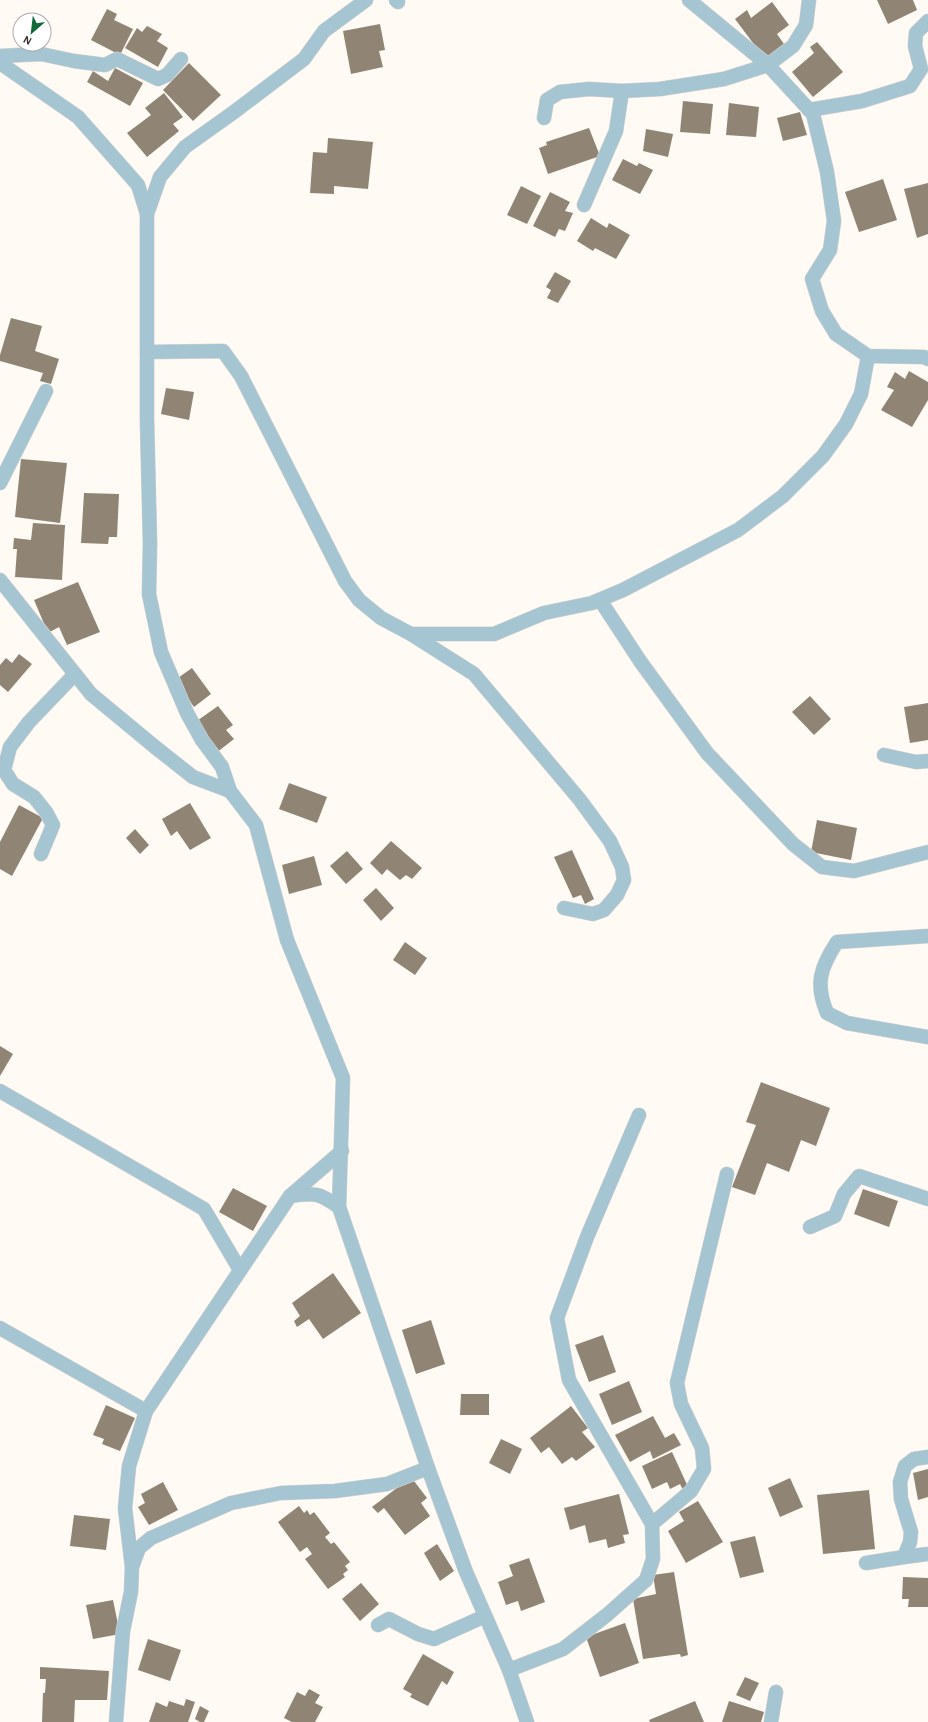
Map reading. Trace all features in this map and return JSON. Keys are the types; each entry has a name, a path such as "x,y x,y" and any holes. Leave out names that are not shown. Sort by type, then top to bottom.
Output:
{"street":[{"path":"147,214 160,178 185,147 234,112 288,69 304,59 324,31 366,0"},
{"path":"689,0 768,65 813,114 827,172 834,221 830,250 812,279 822,311 836,334 868,356 924,357 928,359"},
{"path":"544,118 547,100 560,92 589,89 622,91 660,89 724,79 768,65 794,46 806,25 809,0"},
{"path":"809,110 862,100 910,86 921,69 915,46 916,33 928,21"},
{"path":"0,56 41,54 74,61 105,65 117,59 158,79 167,75 181,59"},
{"path":"0,63 78,117 138,185 147,214 147,352 150,544 149,594 164,659 187,713 202,740 222,767 230,791 256,825 287,940 343,1078 340,1207 428,1468 466,1572 509,1670 527,1722"},
{"path":"584,205 616,131 622,91"},
{"path":"147,352 223,351 241,376 345,581 359,600 381,618 411,634 474,674 580,800 610,841 622,867 624,880 618,895 604,910 592,914 564,908"},
{"path":"411,634 494,634 544,613 592,603 623,590 738,530 783,496 823,456 846,424 861,394 868,356"},
{"path":"0,483 46,391"},
{"path":"0,580 91,694 194,777 230,791"},
{"path":"600,600 640,661 707,753 793,844 822,867 854,871 928,852"},
{"path":"41,854 53,825 46,812 38,802 13,784 4,770 10,747 24,729 76,674"},
{"path":"884,755 916,762 928,761"},
{"path":"928,936 837,942 829,954 819,980 820,997 827,1013 847,1023 928,1037"},
{"path":"0,1091 204,1209 240,1270"},
{"path":"509,1670 563,1649 608,1614 646,1580 653,1559 652,1524 569,1380 557,1318 587,1237 639,1115"},
{"path":"116,1722 123,1631 131,1592 132,1567 125,1508 129,1466 146,1411 290,1196 342,1151"},
{"path":"652,1524 691,1491 704,1469 702,1448 681,1404 677,1383 727,1174"},
{"path":"810,1227 835,1216 844,1194 859,1176 928,1199"},
{"path":"290,1196 310,1194 324,1196 340,1207"},
{"path":"0,1328 146,1411"},
{"path":"904,1557 910,1542 911,1532 902,1499 900,1482 905,1466 914,1459 928,1457"},
{"path":"132,1567 139,1548 151,1538 231,1503 281,1493 335,1491 387,1484 428,1468"},
{"path":"866,1563 928,1554"},
{"path":"378,1625 389,1619 418,1634 434,1639 485,1616"},
{"path":"771,1722 776,1692"}],"building":[{"path":"877,0 913,0 917,10 888,24"},
{"path":"772,2 789,25 777,34 784,44 765,59 735,19 747,10 751,18"},
{"path":"107,9 117,14 114,20 133,29 120,55 91,40"},
{"path":"380,24 385,50 379,51 383,67 351,74 343,31"},
{"path":"147,26 162,34 157,41 168,48 158,67 125,48 137,28 142,32"},
{"path":"817,42 843,72 813,97 792,72 814,53 810,47"},
{"path":"189,63 221,95 193,121 163,90"},
{"path":"115,68 143,83 130,106 87,82 93,71 108,81"},
{"path":"164,93 183,117 173,124 179,131 147,157 127,133 151,115 145,108"},
{"path":"683,101 713,104 710,134 680,132"},
{"path":"729,103 759,107 756,137 726,135"},
{"path":"800,112 807,135 783,141 777,118"},
{"path":"589,128 600,156 548,174 539,148 547,145 546,142"},
{"path":"646,129 673,134 668,157 643,151"},
{"path":"328,138 373,142 368,189 334,186 334,194 310,193 313,152 327,153"},
{"path":"623,159 637,166 639,163 653,170 640,194 612,180"},
{"path":"883,179 897,220 859,232 845,192"},
{"path":"928,183 928,234 917,238 904,189"},
{"path":"521,186 541,196 527,224 507,215"},
{"path":"550,192 570,202 565,211 573,213 565,231 559,229 555,237 533,226"},
{"path":"591,218 607,228 609,223 630,235 616,259 595,248 593,251 577,241"},
{"path":"555,272 571,281 558,303 547,298 551,290 546,287"},
{"path":"11,318 42,326 35,351 59,359 51,384 40,381 43,373 0,361 0,355"},
{"path":"909,371 928,382 928,400 912,427 881,410 894,390 887,387 895,372 905,379"},
{"path":"166,388 194,392 189,420 161,414"},
{"path":"21,459 67,463 60,523 15,517"},
{"path":"84,493 119,494 117,537 109,537 108,544 81,543"},
{"path":"33,523 65,525 62,580 15,577 17,549 13,549 14,538 31,540"},
{"path":"78,582 100,632 67,645 59,627 48,633 34,600"},
{"path":"19,654 32,664 8,692 0,685 0,665 6,658 12,663"},
{"path":"192,668 211,694 194,707 175,680"},
{"path":"810,696 831,719 814,735 792,712"},
{"path":"928,703 928,740 910,743 904,707"},
{"path":"218,706 233,725 226,730 234,739 216,753 194,723"},
{"path":"289,783 327,797 317,823 279,809"},
{"path":"190,803 211,838 190,850 177,831 171,836 162,819"},
{"path":"19,805 43,818 12,876 0,869 0,842"},
{"path":"817,820 857,828 851,860 811,852"},
{"path":"135,829 149,845 140,854 126,838"},
{"path":"391,841 422,868 412,879 406,875 400,880 387,869 382,875 370,863"},
{"path":"572,850 594,899 585,904 581,895 573,898 554,857"},
{"path":"347,851 363,869 346,884 330,866"},
{"path":"314,856 322,885 289,894 282,865"},
{"path":"376,888 394,908 381,921 363,900"},
{"path":"405,942 427,958 415,975 393,960"},
{"path":"0,1046 13,1054 0,1076"},
{"path":"761,1082 830,1108 816,1146 801,1140 789,1172 767,1163 755,1195 732,1187 756,1125 746,1122"},
{"path":"233,1188 267,1206 253,1231 219,1212"},
{"path":"863,1189 898,1201 889,1227 854,1214"},
{"path":"333,1273 361,1313 323,1339 309,1319 297,1327 294,1321 300,1316 292,1303"},
{"path":"431,1320 445,1364 416,1374 402,1330"},
{"path":"603,1335 616,1372 589,1382 575,1345"},
{"path":"629,1381 642,1412 612,1425 599,1394"},
{"path":"461,1394 489,1394 489,1415 460,1415"},
{"path":"106,1405 135,1418 120,1451 102,1444 104,1439 93,1435"},
{"path":"571,1406 588,1428 582,1432 595,1447 576,1461 572,1457 562,1464 549,1447 541,1453 530,1438"},
{"path":"653,1416 665,1438 674,1433 681,1445 653,1459 650,1451 630,1462 615,1435"},
{"path":"501,1439 522,1449 510,1474 489,1463"},
{"path":"672,1452 689,1489 683,1490 680,1484 670,1489 667,1482 652,1489 642,1466"},
{"path":"928,1469 928,1497 918,1500 913,1473"},
{"path":"411,1477 427,1498 421,1503 430,1516 405,1535 384,1508 378,1513 372,1507"},
{"path":"790,1478 803,1507 780,1517 768,1488"},
{"path":"163,1482 178,1510 149,1525 138,1507 145,1503 141,1494"},
{"path":"869,1490 875,1549 823,1554 817,1495"},
{"path":"619,1494 629,1534 623,1535 625,1543 608,1548 606,1539 589,1543 585,1525 570,1530 564,1508"},
{"path":"698,1501 723,1542 686,1563 668,1531 684,1521 679,1512"},
{"path":"299,1506 304,1513 307,1510 310,1515 314,1512 330,1533 325,1537 331,1544 334,1542 350,1562 345,1566 348,1570 343,1574 345,1577 328,1589 305,1559 312,1554 307,1547 300,1552 278,1522"},
{"path":"74,1515 110,1519 106,1550 70,1546"},
{"path":"755,1536 764,1572 740,1578 730,1542"},
{"path":"437,1544 454,1571 440,1581 424,1553"},
{"path":"529,1558 545,1602 521,1611 518,1601 506,1605 498,1582 513,1576 509,1565"},
{"path":"674,1572 688,1655 681,1657 680,1654 643,1659 633,1599 656,1594 653,1575"},
{"path":"903,1577 928,1578 928,1607 908,1607 909,1599 902,1599"},
{"path":"361,1583 379,1604 360,1621 342,1599"},
{"path":"113,1600 120,1634 93,1639 86,1605"},
{"path":"625,1623 639,1663 600,1677 586,1637"},
{"path":"148,1639 181,1650 170,1681 138,1670"},
{"path":"423,1654 454,1672 447,1685 442,1681 428,1706 410,1697 412,1694 403,1689"},
{"path":"40,1667 109,1671 107,1700 75,1700 74,1722 42,1722 43,1693 45,1693 46,1679 40,1679"},
{"path":"745,1677 759,1683 750,1701 736,1695"},
{"path":"309,1689 320,1695 315,1703 323,1707 315,1722 292,1722 284,1718 297,1692 305,1696"},
{"path":"186,1699 195,1702 188,1722 149,1722 156,1702 167,1707 169,1701 184,1706"},
{"path":"695,1701 704,1722 650,1722 649,1720"},
{"path":"729,1701 764,1712 761,1722 722,1722"},
{"path":"200,1706 209,1711 204,1722 200,1722 195,1719"}]}
